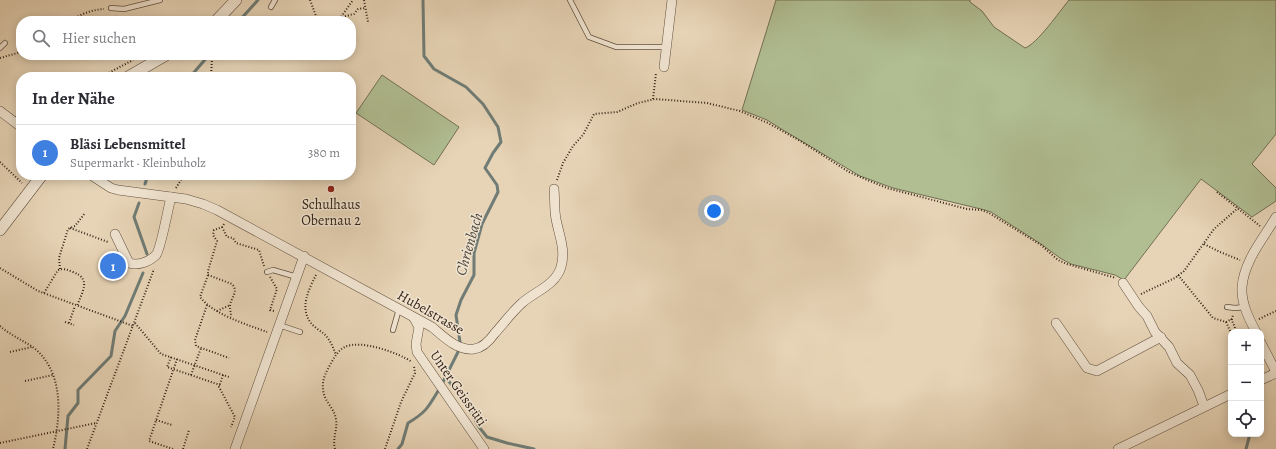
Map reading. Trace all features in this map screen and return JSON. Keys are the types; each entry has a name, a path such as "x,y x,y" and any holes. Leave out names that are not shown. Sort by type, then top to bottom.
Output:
{"street":[{"path":"664,67 672,0"},
{"path":"220,16 232,1"},
{"path":"137,72 157,60"},
{"path":"0,112 16,119"},
{"path":"0,230 38,180"},
{"name":"Hubelstrasse","path":"99,180 118,190 186,199 203,204 227,215 304,256 432,327 455,344 470,349 477,348 486,343 523,302 557,276 563,257 562,243 556,217 554,189"},
{"path":"115,234 129,263 140,264 156,255 171,197"},
{"path":"1254,329 1245,307 1242,288 1246,269 1276,217"},
{"path":"235,449 304,256"},
{"path":"1123,283 1147,316 1155,332 1169,347 1178,363 1190,375 1204,406"},
{"name":"Unter Geissrüti","path":"414,318 418,327 416,344 417,352 484,449"},
{"path":"1056,323 1087,368 1097,371 1161,337"},
{"path":"1264,349 1276,372 1264,378"},
{"path":"1118,449 1228,395"}],"lane":[{"path":"112,8 124,9 160,0"},
{"path":"271,7 275,0"},
{"path":"570,0 589,37 616,47 666,47"},
{"path":"0,48 5,43"},
{"path":"267,272 273,270 296,276"},
{"path":"1227,307 1245,307"},
{"path":"393,330 399,309"},
{"path":"279,325 300,332"}],"path":[{"path":"310,0 316,16"},
{"path":"342,16 353,0"},
{"path":"364,0 368,22"},
{"path":"79,16 95,10 112,8"},
{"path":"345,16 354,14 358,10 365,8"},
{"path":"0,58 16,53"},
{"path":"111,72 134,60"},
{"path":"211,72 212,60"},
{"path":"653,99 657,67 664,67"},
{"path":"554,189 563,163 573,146 583,135 594,114 617,112 638,103 653,99 707,104 740,111 768,123 865,180 967,209 981,210 989,213 1041,245 1058,260 1115,278 1123,283"},
{"path":"0,162 16,177"},
{"path":"19,180 23,184"},
{"path":"171,197 181,180"},
{"path":"1217,192 1268,231"},
{"path":"1133,298 1184,271 1214,229 1238,208"},
{"path":"44,293 60,269 59,258 68,229 80,221 86,213"},
{"path":"222,228 227,215"},
{"path":"70,228 108,242 115,234"},
{"path":"222,228 227,237 233,238 236,243 259,250 267,272 276,289 270,310 274,312"},
{"path":"222,228 214,230 213,235 217,241 208,275 200,297 217,311 276,335"},
{"path":"1204,244 1249,263"},
{"path":"87,449 152,277 156,263 156,255"},
{"path":"318,264 317,274 307,294 306,312 312,325 325,334 330,340 336,355"},
{"path":"0,268 26,285 44,293 133,326"},
{"path":"60,269 78,274 84,280 85,284 69,323"},
{"path":"208,275 234,286 236,292 230,305 231,317"},
{"path":"1178,275 1213,318 1226,322 1232,319 1234,308"},
{"path":"207,304 195,340 196,346 229,358"},
{"path":"217,311 230,305"},
{"path":"1251,322 1276,311"},
{"path":"1231,319 1235,329"},
{"path":"65,322 74,325"},
{"path":"1226,322 1229,329"},
{"path":"134,323 162,354 229,377"},
{"path":"0,326 6,332 32,347 44,359 53,375 59,403 59,415 53,449"},
{"path":"335,449 333,438 336,417 325,400 322,387 323,380 336,355 341,349 346,346 359,344 369,345 405,357 414,364 415,372 401,402 385,449"},
{"path":"10,352 32,347"},
{"path":"192,375 201,348"},
{"path":"171,357 168,367 220,385"},
{"path":"173,449 149,441 177,360"},
{"path":"414,364 418,360"},
{"path":"25,381 53,375"},
{"path":"223,375 219,387 235,417 230,430"},
{"path":"156,420 172,425"},
{"path":"0,443 96,423"},
{"path":"183,449 189,430"}],"green space":[{"path":"776,0 970,0 970,2 982,11 994,27 1025,48 1042,34 1069,0 1276,0 1276,134 1252,164 1276,188 1276,201 1252,217 1201,179 1124,280 1115,275 1071,264 991,212 893,188 860,176 767,120 742,110"},
{"path":"382,75 459,127 434,165 356,113"}],"waterway":[{"path":"244,16 258,0"},
{"name":"Chrienbach","path":"423,0 424,56 434,69 466,87 483,104 498,127 501,142 485,168 497,185 498,192 482,224 474,253 474,275 461,300 456,315 460,342"},
{"path":"194,72 205,60"},
{"path":"145,184 146,180"},
{"path":"139,203 134,217 147,254"},
{"path":"65,449 68,416 78,403 78,390 111,356 115,331 125,316 143,273"},
{"name":"Chrienbach","path":"443,382 459,350"},
{"path":"446,378 466,402 479,427 487,437 534,449"},
{"name":"Chrienbach","path":"398,449 402,444 408,423 426,410 438,391"},
{"path":"1246,449 1249,437"}],"place":[{"name":"Schulhaus Obernau 2","path":"331,189"},
{"name":"Bläsi Lebensmittel","path":"113,266"}]}
